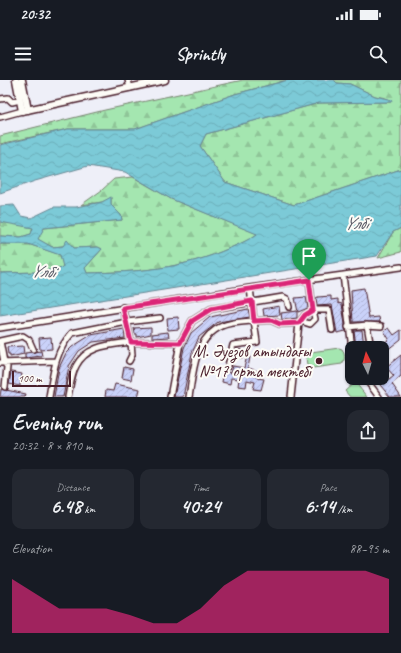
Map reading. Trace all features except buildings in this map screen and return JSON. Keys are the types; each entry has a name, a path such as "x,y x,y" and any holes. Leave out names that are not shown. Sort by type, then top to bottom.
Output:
{"main road":[{"path":"16,80 20,100 25,111"},
{"path":"22,80 25,111"},
{"path":"25,111 130,88 154,81 165,80"}],"street":[{"path":"128,80 130,88"},
{"path":"0,99 8,98 12,102 20,100"},
{"path":"0,117 25,111"},
{"path":"0,328 250,288 401,267"},
{"path":"343,275 351,341"},
{"path":"190,397 196,362 202,343 215,330 231,324 254,321 271,320 280,324 301,321 310,324 315,319 309,280"},
{"path":"228,366 233,345 257,342 250,288"},
{"path":"170,397 180,343 192,321 211,309 252,301 283,297 287,299 289,307"},
{"path":"123,308 131,342 132,355 130,361"},
{"path":"291,397 301,321 305,315 313,310 329,310 332,330"},
{"path":"49,397 56,361 65,340 72,333 127,322 160,318"},
{"path":"348,327 367,325 382,326"},
{"path":"367,325 370,341"},
{"path":"5,387 8,371 2,362 0,341 23,336 29,340 33,349"},
{"path":"68,397 76,366 88,352 96,347 131,342 180,343"},
{"path":"2,362 56,361"},
{"path":"370,385 379,397"}],"green space":[{"path":"243,80 288,80 235,94 135,129 68,129 0,144 0,136 105,110"},
{"path":"334,80 401,80 401,169 294,205 225,182 200,146 206,134 319,103 391,102 386,98 375,96 350,84 337,83"},
{"path":"133,177 171,199 258,234 212,255 178,265 124,272 87,273 85,268 102,249 98,247 52,247 37,239 44,228 122,220 121,215 111,205 111,198 102,202 81,205 102,190 114,179"},
{"path":"5,221 33,228 31,234 21,237 0,236 0,222"},
{"path":"401,228 401,252 378,258 393,232"},
{"path":"0,244 28,244 61,255 63,267 40,272 0,273"},
{"path":"339,348 342,349 345,358 342,364 313,368 307,365 306,357 311,352"},
{"path":"352,385 357,385 367,397 350,397 345,391"}],"water":[{"name":"Үлбі","path":"288,80 334,80 337,83 350,84 375,96 392,100 391,102 319,103 206,134 200,146 225,182 294,205 401,169 401,228 393,232 377,256 0,316 0,273 40,272 63,267 60,255 28,244 0,244 0,236 21,237 31,234 33,228 0,222 0,206 14,205 21,216 31,218 54,207 76,207 102,202 111,197 111,205 121,215 122,220 44,228 38,239 52,247 63,246 67,240 74,248 98,247 102,249 85,268 87,273 124,272 178,265 195,261 230,248 257,234 171,199 125,172 88,166 35,181 0,193 0,145 68,129 135,129 235,94"}],"place":[{"name":"М. Әуезов атындағы №17 орта мектебі","path":"319,361"}],"route":[{"path":"309,280 313,310 305,315 303,320 299,323 280,324 271,320 254,321 252,301 211,309 192,321 180,343 131,342 123,308 309,280"}]}
